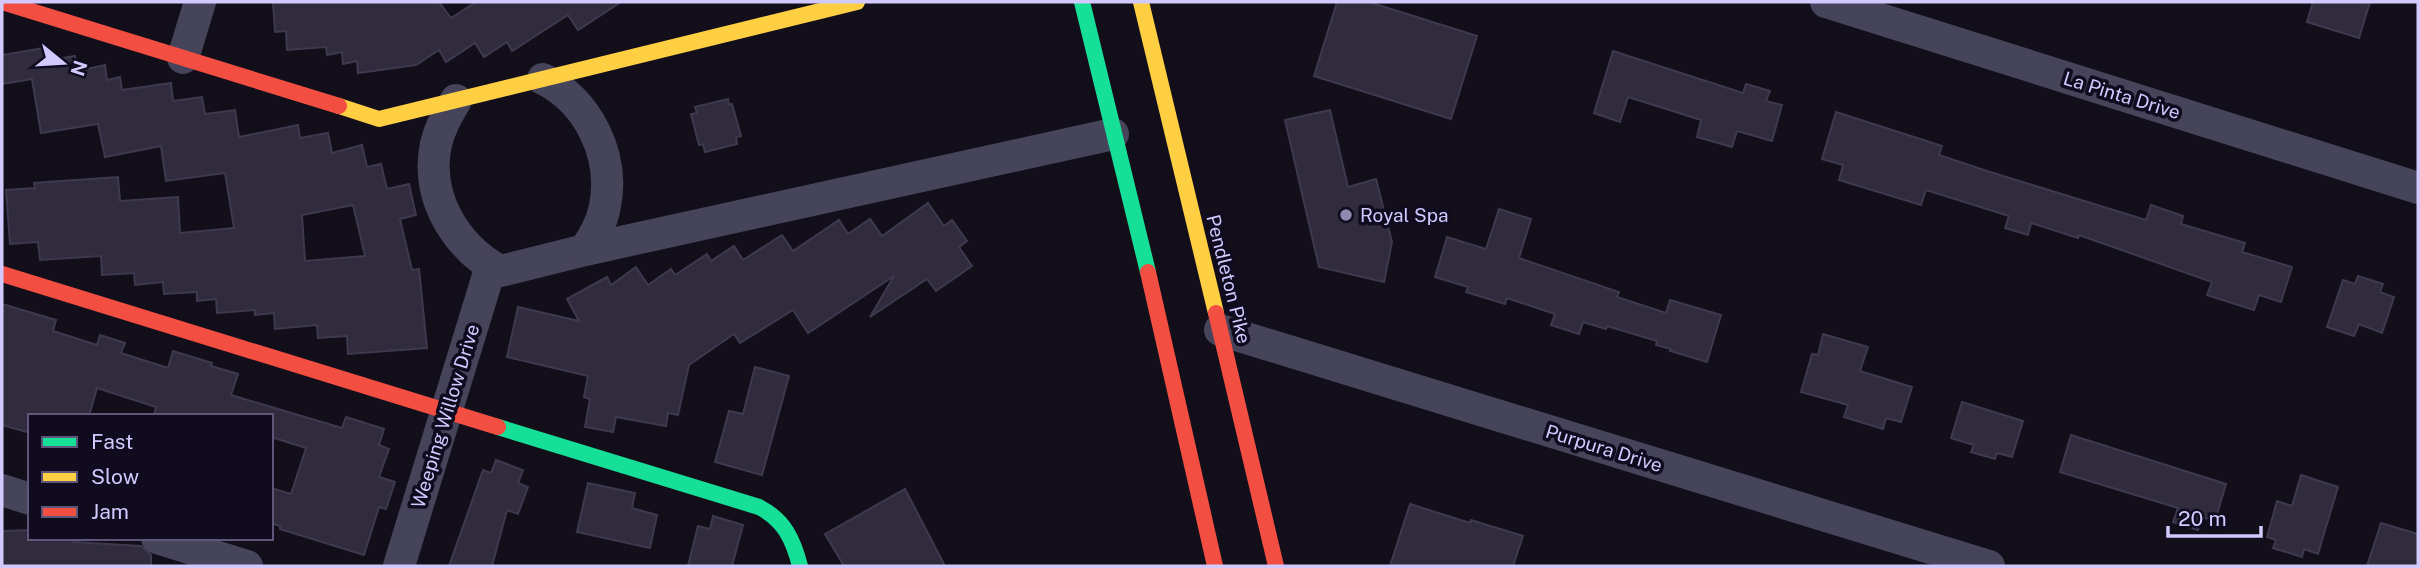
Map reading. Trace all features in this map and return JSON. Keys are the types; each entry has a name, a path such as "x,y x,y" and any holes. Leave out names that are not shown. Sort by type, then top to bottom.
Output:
{"street":[{"path":"2,2 379,119 857,2"},
{"path":"183,58 200,2"},
{"path":"1082,2 1161,327 1215,566"},
{"name":"Pendleton Pike","path":"1141,2 1276,566"},
{"name":"La Pinta Drive","path":"1826,2 2418,188"},
{"path":"542,79 563,91 581,109 597,135 603,154 607,180 605,205 594,237 585,250"},
{"path":"456,100 447,114 436,146 436,188 449,224 459,238 473,254 500,271 1113,134"},
{"name":"Weeping Willow Drive","path":"399,566 491,266"},
{"path":"2,274 768,511 778,517 789,530 800,566"},
{"name":"Purpura Drive","path":"1220,330 1989,566"},
{"path":"2,490 28,498"},
{"path":"163,540 247,566"}],"building":[{"path":"273,2 439,2 451,18 476,2 621,2 578,30 568,15 512,51 507,42 484,57 475,43 446,62 439,50 416,65 358,73 357,61 343,64 342,52 327,55 326,47 287,50 286,31 275,32"},
{"path":"1337,2 1369,2 1477,36 1451,119 1314,76"},
{"path":"2313,2 2370,2 2359,38 2307,22"},
{"path":"44,48 46,61 75,56 78,71 105,65 107,80 120,77 122,90 171,83 173,101 202,97 205,114 235,110 239,137 298,125 300,138 328,133 332,153 362,145 367,167 381,164 387,189 409,184 416,215 400,219 412,270 419,269 427,348 348,354 347,336 318,338 317,325 275,329 274,313 255,315 255,310 217,313 216,299 197,301 197,292 164,294 163,282 135,285 134,273 102,275 101,256 40,260 38,242 10,244 6,190 35,188 34,183 118,177 120,201 178,197 180,233 234,228 225,173 166,181 161,146 105,157 98,124 41,133 32,79 2,84 2,55","holes":["353,205 365,256 305,261 302,215"]},
{"path":"1613,51 1743,93 1746,84 1770,91 1766,101 1782,105 1772,141 1737,131 1732,147 1697,137 1701,120 1628,97 1620,122 1594,113"},
{"path":"728,99 729,105 732,104 741,136 736,137 737,144 705,152 703,144 699,145 691,114 697,113 695,107"},
{"name":"Royal Spa","path":"1330,110 1348,187 1376,179 1392,242 1384,282 1319,267 1285,120"},
{"path":"1836,112 1942,146 1939,155 2146,220 2151,205 2183,216 2181,224 2245,243 2242,252 2292,267 2281,302 2259,295 2254,310 2207,295 2212,282 2079,235 2078,238 2031,223 2028,235 2005,228 2009,216 1926,190 1921,205 1839,180 1843,165 1822,159"},
{"path":"928,203 944,226 952,220 967,241 959,247 972,266 936,291 927,279 870,317 894,276 808,333 793,310 740,343 734,334 689,365 678,415 668,413 666,426 616,417 613,432 585,427 590,399 584,397 588,376 507,357 518,307 579,321 567,299 607,277 611,285 636,267 648,285 671,269 675,275 707,254 711,261 734,246 743,260 782,235 793,251 839,220 848,234 870,219 882,236"},
{"path":"1499,209 1531,219 1519,258 1619,292 1617,297 1666,313 1670,300 1721,315 1707,362 1670,351 1671,349 1656,345 1657,341 1607,326 1606,329 1583,322 1579,334 1551,325 1555,314 1507,298 1505,304 1466,292 1468,287 1435,277 1447,237 1486,249"},
{"path":"2358,276 2383,284 2380,292 2394,297 2382,333 2359,324 2354,336 2327,327 2343,280 2355,284"},
{"path":"2,304 56,320 53,331 97,345 100,335 125,343 121,353 168,368 173,351 212,363 211,366 238,374 231,395 342,428 346,417 384,429 379,445 389,449 379,477 395,482 386,509 379,507 364,555 280,529 280,526 273,524 273,489 291,494 306,448 273,438 273,414 154,414 156,407 97,388 90,414 28,414 28,432 2,425"},
{"path":"1823,334 1868,347 1860,371 1912,387 1901,422 1886,418 1883,429 1844,417 1848,405 1801,392 1812,354 1818,355"},
{"path":"755,367 789,376 762,475 715,462 729,411 743,414"},
{"path":"1962,402 2023,421 2012,457 1997,453 1995,459 1971,452 1974,445 1951,438"},
{"path":"2071,435 2226,484 2215,521 2202,517 2198,530 2173,522 2178,508 2060,472"},
{"path":"496,460 523,470 518,483 528,487 518,514 507,510 492,566 449,566 483,470 491,473"},
{"path":"2301,475 2338,487 2318,554 2304,549 2302,557 2273,548 2276,540 2267,537 2277,501 2292,506"},
{"path":"588,483 635,493 632,508 657,515 650,548 577,532"},
{"path":"905,489 945,566 844,566 825,534"},
{"path":"1410,504 1523,536 1513,566 1390,566"},
{"path":"713,516 743,525 732,566 688,566 698,526 710,529"},
{"path":"2381,523 2418,534 2418,566 2367,566"},
{"path":"28,530 28,540 74,540 141,546 151,555 151,566 2,566 2,531"}],"traffic: fast":[{"path":"1082,2 1148,272"},
{"path":"498,427 759,507 775,518 786,531 800,566"}],"traffic: slow":[{"path":"339,106 379,119 857,2"},
{"path":"1141,2 1216,313"}],"traffic: jam":[{"path":"2,2 339,106"},
{"path":"1148,272 1215,566"},
{"path":"2,274 498,427"},
{"path":"1216,313 1276,566"}],"place":[{"name":"Royal Spa","path":"1346,215"}]}
